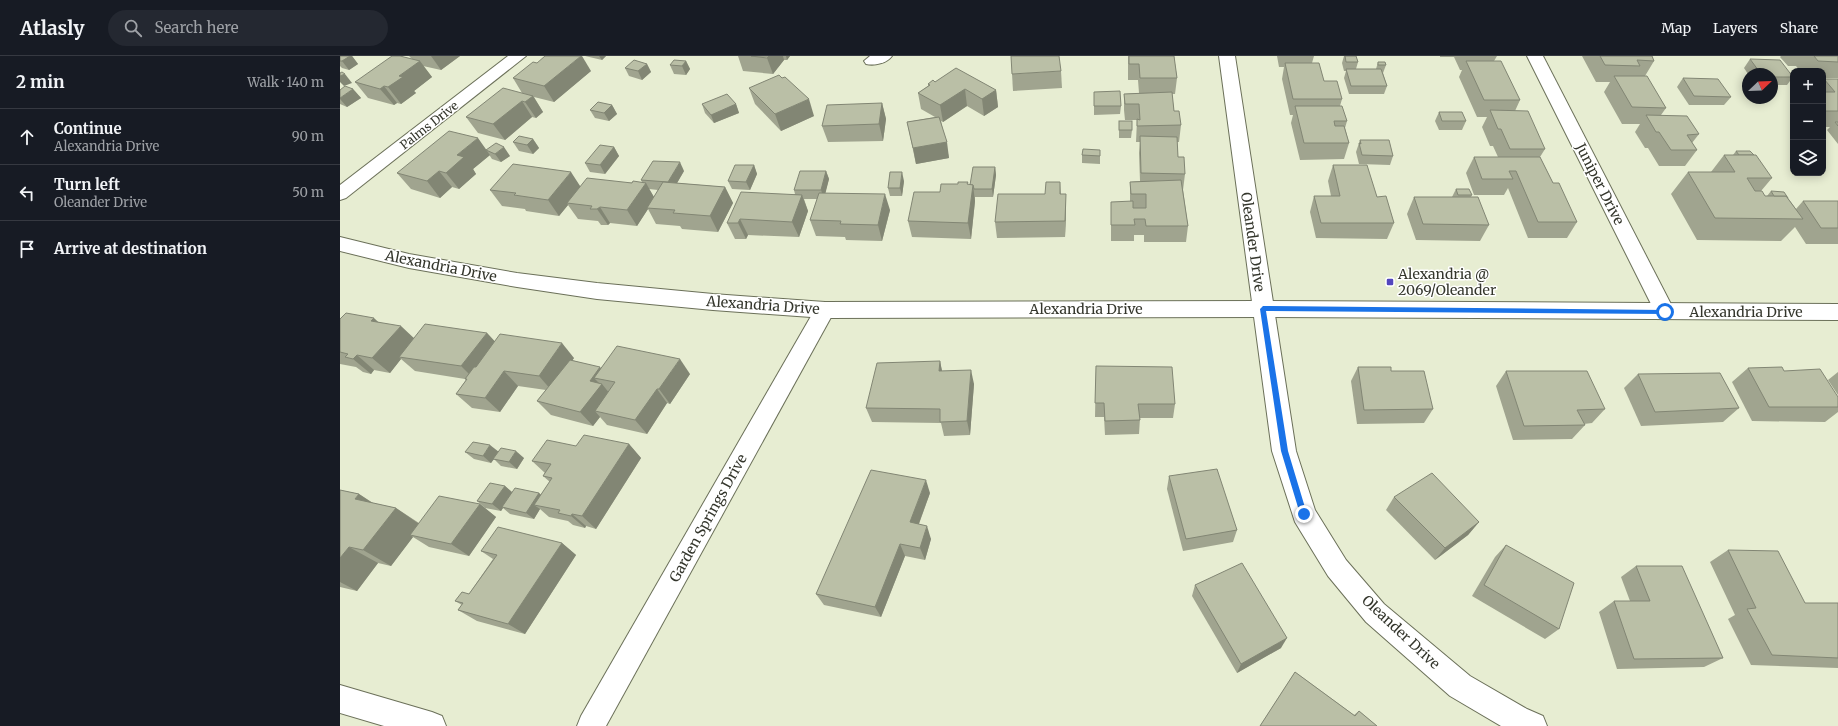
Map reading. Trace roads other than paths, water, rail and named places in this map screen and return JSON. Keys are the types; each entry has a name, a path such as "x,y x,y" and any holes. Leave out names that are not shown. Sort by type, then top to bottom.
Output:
{"street":[{"name":"Palms Drive","path":"340,194 518,56"},
{"name":"Oleander Drive","path":"1227,56 1284,451 1304,514 1337,568 1375,613 1460,686 1518,720 1533,726"},
{"name":"Juniper Drive","path":"1535,56 1665,312"},
{"name":"Alexandria Drive","path":"340,244 409,261 517,280 597,291 713,302 825,310 1263,309 1838,312"},
{"name":"Garden Springs Drive","path":"591,726 825,310"},
{"path":"340,700 432,726"}],"place":[{"name":"Alexandria @ 2069/Oleander","path":"1390,282"}]}
